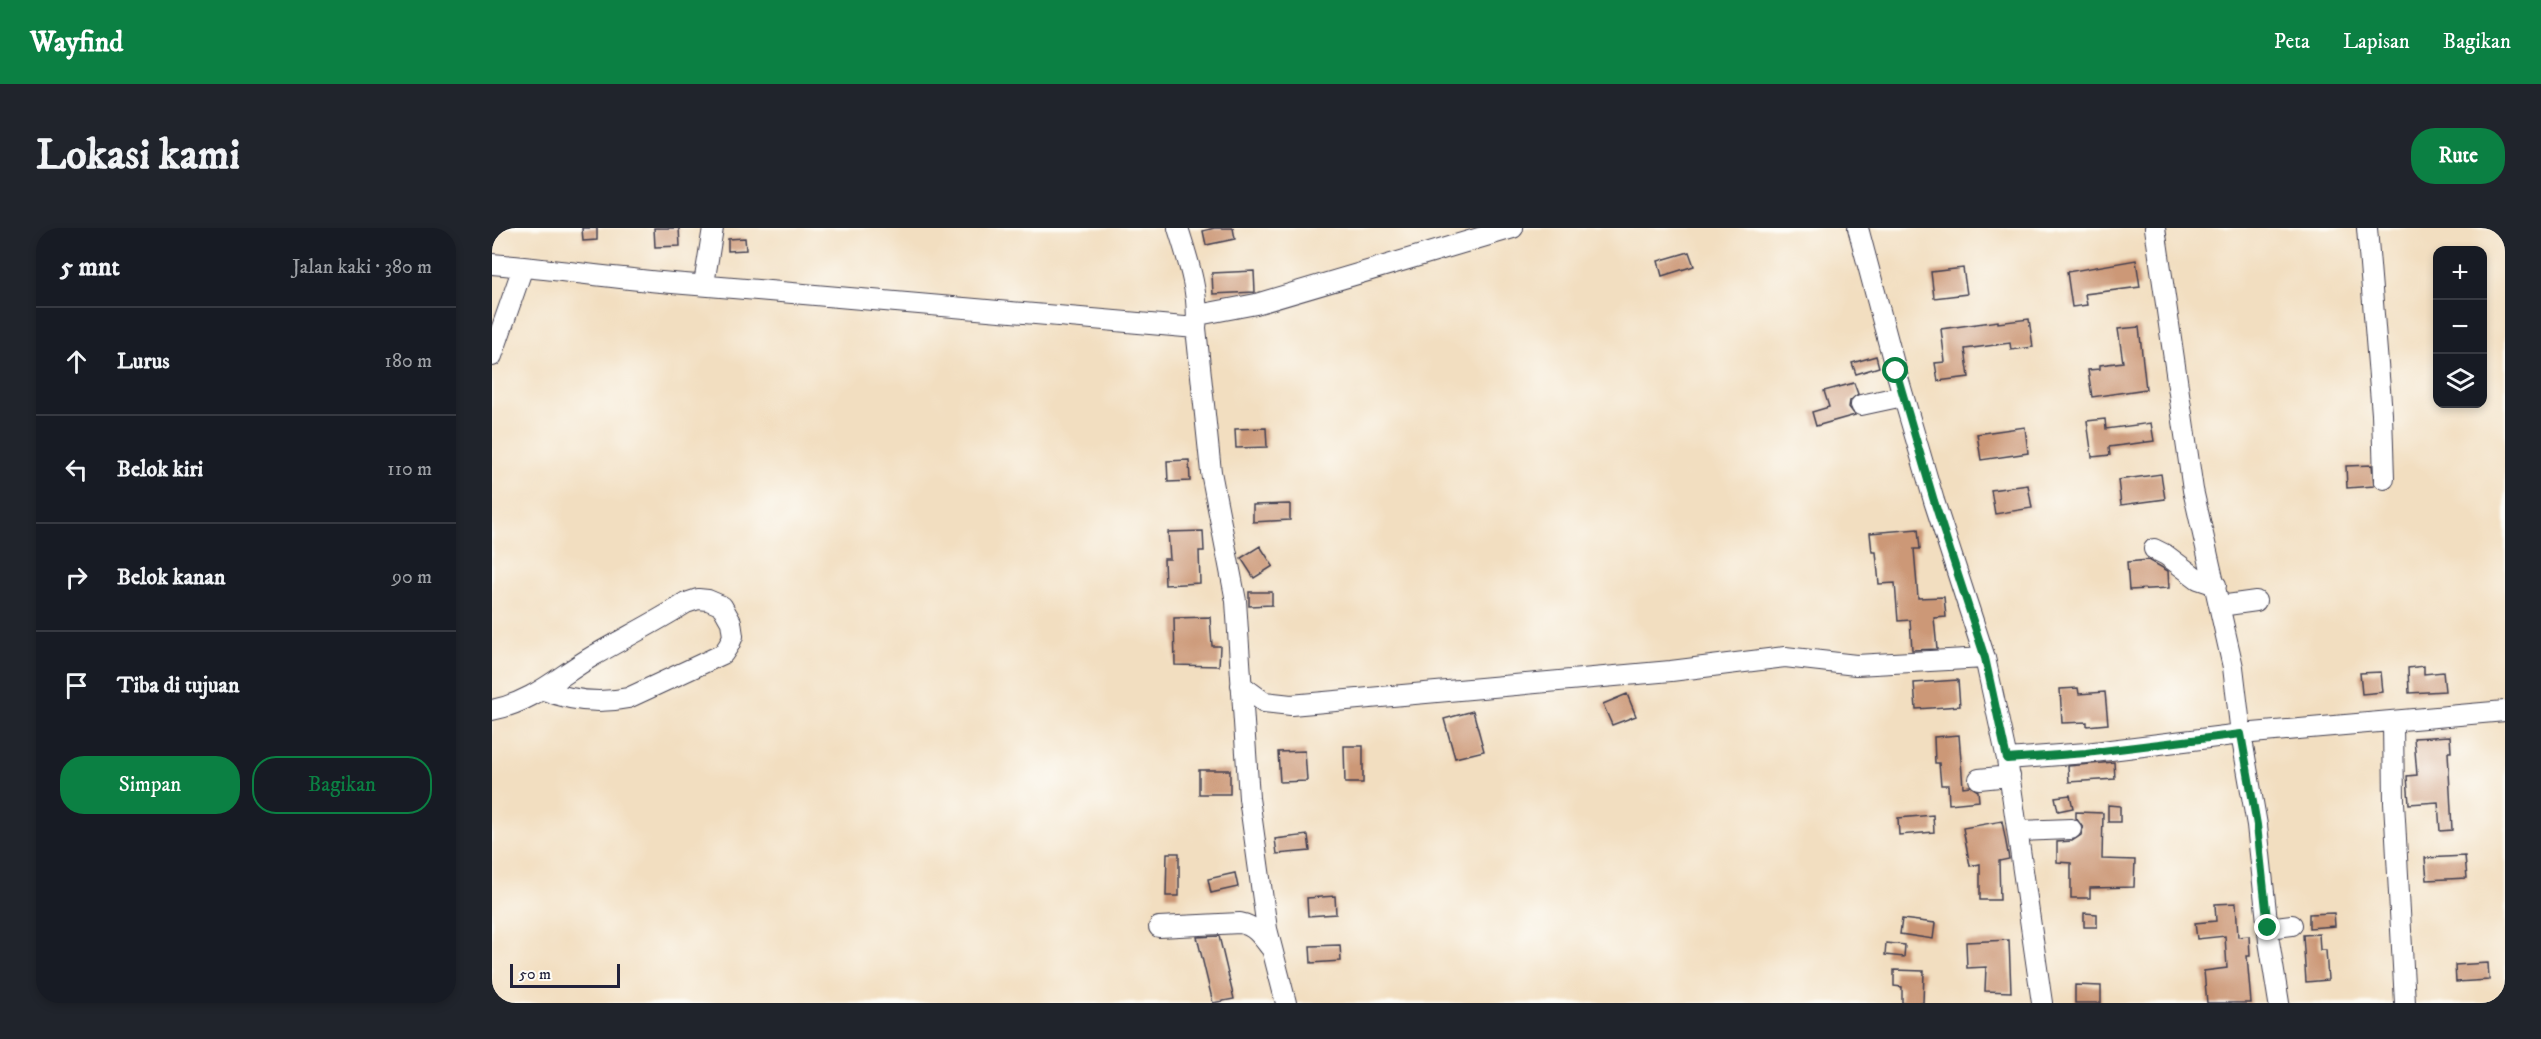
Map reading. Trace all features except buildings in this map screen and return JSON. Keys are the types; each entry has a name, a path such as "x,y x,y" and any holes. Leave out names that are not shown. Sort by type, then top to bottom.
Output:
{"street":[{"path":"704,284 713,228"},
{"path":"1178,228 1191,273 1210,472 1236,602 1249,798 1272,950 1283,1002"},
{"path":"492,264 704,284 1197,322 1513,228"},
{"path":"1858,228 1934,501 1985,658 2019,831 2042,1003"},
{"path":"2155,228 2193,490 2233,667 2241,734 2257,825 2279,1003"},
{"path":"2367,228 2382,414 2384,479"},
{"path":"492,357 523,267"},
{"path":"1861,405 1903,396"},
{"path":"2154,549 2166,555 2198,579 2216,585"},
{"path":"492,710 510,707 543,690 591,657 686,603 698,599 708,600 722,606 732,622 733,636 723,654 628,698 612,702 586,701 562,697 543,690"},
{"path":"2220,606 2256,601"},
{"path":"1241,685 1264,702 1291,705 1671,670 1785,657 1856,665 1985,658"},
{"path":"1979,779 2008,767 2086,753 2241,734 2505,711"},
{"path":"2393,721 2394,802 2405,1003"},
{"path":"2019,831 2071,829"},
{"path":"1159,927 1240,923 1250,925 1258,931 1272,950"},
{"path":"2268,928 2292,925"}],"route":[{"path":"1896,371 1934,501 1985,658 2007,759 2086,753 2241,734 2257,825 2268,928"}]}
